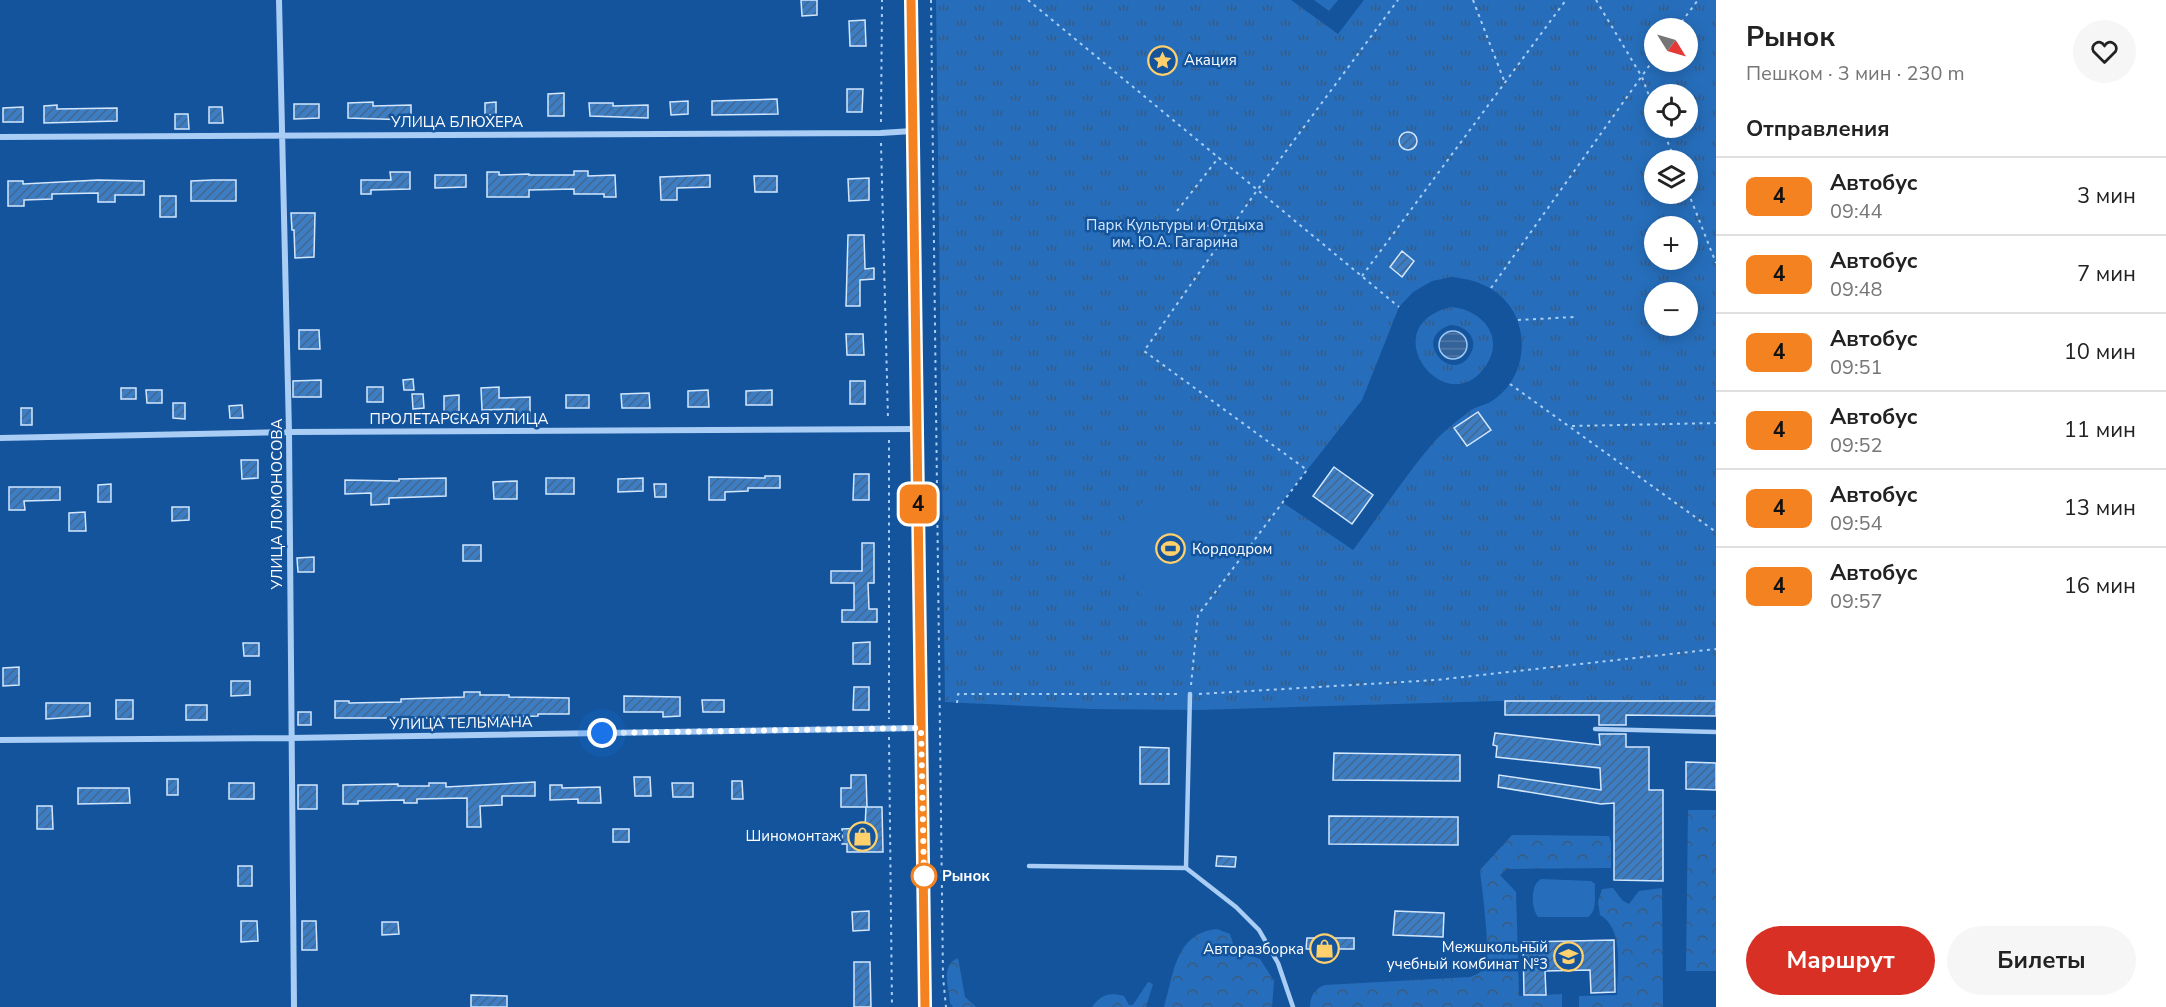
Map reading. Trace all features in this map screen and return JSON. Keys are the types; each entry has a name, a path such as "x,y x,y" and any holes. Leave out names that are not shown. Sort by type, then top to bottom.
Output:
{"main road":[{"path":"911,0 926,1007"}],"street":[{"name":"УЛИЦА ЛОМОНОСОВА","path":"279,0 289,432 294,1007"},
{"name":"УЛИЦА БЛЮХЕРА","path":"0,137 913,131"},
{"name":"ПРОЛЕТАРСКАЯ УЛИЦА","path":"0,438 289,432 917,429"},
{"name":"УЛИЦА ТЕЛЬМАНА","path":"0,740 921,728"}],"lane":[{"path":"1186,868 1190,694"},
{"path":"1594,729 1716,732"},
{"path":"1029,866 1186,868 1236,907 1259,930 1278,963 1293,1007"}],"path":[{"path":"882,0 881,133 889,429 892,1007"},
{"path":"931,0 943,977 946,1007"},
{"path":"1028,0 1399,307"},
{"path":"1190,694 1198,615 1307,470 1144,351 1234,222 1398,0"},
{"path":"1473,0 1505,83"},
{"path":"1362,276 1566,0"},
{"path":"1596,0 1645,84"},
{"path":"1684,18 1698,0"},
{"path":"1491,288 1645,72"},
{"path":"1177,211 1219,157"},
{"path":"1693,204 1716,263"},
{"path":"1192,228 1234,222"},
{"path":"1518,320 1574,317"},
{"path":"1510,384 1716,532"},
{"path":"1570,426 1716,423"},
{"path":"957,703 958,694 1190,694 1436,681 1716,649"}],"green space":[{"name":"Парк Культуры и Отдыха им. Ю.А. Гагарина","path":"936,0 1291,0 1338,34 1364,0 1716,0 1716,701 1497,701 1198,710 1092,709 945,702","holes":["1452,277 1471,280 1487,286 1501,296 1513,311 1518,323 1522,348 1520,360 1516,372 1502,393 1490,402 1471,410 1433,443 1353,550 1282,502 1362,400 1399,307 1413,292 1432,281"]},
{"path":"1314,0 1338,0 1329,11"},
{"path":"1451,307 1471,313 1487,325 1493,343 1492,353 1487,364 1471,380 1454,384 1437,378 1424,366 1417,350 1417,333 1428,318","holes":["1450,325 1469,333 1473,347 1464,362 1455,365 1446,363 1439,357 1434,349 1434,340 1438,332"]},
{"name":"Кордодром","path":"1171,495 1192,499 1209,511 1221,528 1225,549 1221,570 1209,587 1192,599 1171,603 1150,599 1133,587 1121,570 1117,549 1121,528 1133,511 1150,499"},
{"path":"1688,810 1716,810 1716,971 1686,971"},
{"path":"1512,835 1609,836 1611,842 1611,868 1507,869 1500,875 1516,892 1519,996 1562,994 1562,1007 1310,1007 1314,993 1325,985 1470,977 1481,972 1487,958 1487,947 1480,870"},
{"path":"1541,879 1591,881 1595,884 1594,906 1591,914 1588,917 1538,917 1534,908 1533,891"},
{"path":"1613,888 1623,901 1629,904 1639,891 1662,888 1663,1007 1579,1007 1579,996 1617,995 1616,940 1608,922 1600,915 1598,902 1602,889"},
{"path":"1217,929 1230,934 1235,950 1260,959 1274,981 1272,1007 1164,1007 1178,957 1184,947 1192,938 1203,932"},
{"path":"958,958 965,997 976,1007 953,1007 950,1003 947,971 952,961"},
{"path":"1148,982 1153,984 1146,1007 1092,1007 1102,997 1114,994 1124,996 1129,1005 1133,1005"}],"shaded area":[{"path":"1453,331 1463,335 1467,345 1463,355 1453,359 1443,355 1439,345 1443,335"}],"building":[{"path":"801,0 817,0 817,15 802,16"},
{"path":"865,20 866,46 850,46 849,21"},
{"path":"847,89 863,89 862,112 847,112"},
{"path":"564,93 564,116 548,116 548,94"},
{"path":"777,99 778,114 712,115 712,101"},
{"path":"688,101 688,114 671,115 670,102"},
{"path":"373,102 373,106 411,105 411,120 348,118 348,103"},
{"path":"496,102 496,115 485,115 485,103"},
{"path":"589,103 613,103 613,106 648,105 648,118 590,116"},
{"path":"294,104 319,104 319,118 294,119"},
{"path":"57,105 57,109 117,108 117,121 44,123 44,106"},
{"path":"23,107 23,122 3,122 3,108"},
{"path":"209,107 222,107 223,123 209,123"},
{"path":"175,114 188,114 189,129 175,129"},
{"path":"1408,132 1414,135 1417,141 1414,147 1408,150 1402,147 1399,141 1402,135"},
{"path":"574,171 588,171 588,176 615,175 616,197 604,197 604,194 574,194 574,189 529,190 529,197 487,197 487,172 499,172 499,175 574,175"},
{"path":"390,172 410,172 410,189 371,190 371,194 361,194 361,180 391,180"},
{"path":"435,175 466,175 466,187 435,188"},
{"path":"710,175 710,187 677,188 677,200 661,200 660,177"},
{"path":"754,176 777,176 777,192 755,192"},
{"path":"869,178 869,200 849,201 848,179"},
{"path":"98,180 144,181 144,195 115,195 115,202 98,202 98,193 52,194 52,199 24,200 24,206 8,206 8,181 23,181 23,184"},
{"path":"236,180 236,201 191,201 191,181"},
{"path":"160,196 176,196 176,217 160,217"},
{"path":"291,213 315,213 314,257 295,258"},
{"path":"848,235 864,235 865,269 874,268 874,279 860,280 860,306 846,306"},
{"path":"1402,251 1414,261 1402,277 1390,267"},
{"path":"299,330 319,330 320,349 299,349"},
{"path":"846,334 863,334 864,355 847,355"},
{"path":"413,379 414,390 404,390 403,380"},
{"path":"321,380 321,397 293,397 293,381"},
{"path":"850,381 865,381 865,404 850,404"},
{"path":"367,387 383,387 383,402 367,402"},
{"path":"499,387 499,398 530,397 530,421 514,421 514,409 482,410 481,388"},
{"path":"121,388 136,388 136,399 121,399"},
{"path":"146,390 162,390 162,403 147,403"},
{"path":"708,390 709,407 688,407 688,391"},
{"path":"772,390 772,405 746,405 746,391"},
{"path":"649,393 650,408 622,408 621,394"},
{"path":"412,394 423,394 424,408 413,409"},
{"path":"459,395 459,419 444,419 444,396"},
{"path":"566,395 589,395 589,408 566,408"},
{"path":"173,403 185,403 185,419 173,418"},
{"path":"242,405 243,418 230,418 229,406"},
{"path":"21,408 32,408 32,425 21,425"},
{"path":"1478,412 1491,430 1467,446 1454,428"},
{"path":"241,460 258,460 258,478 242,479"},
{"path":"1334,467 1373,495 1352,524 1313,496"},
{"path":"854,474 869,474 869,500 853,500"},
{"path":"765,476 780,476 780,488 748,488 748,491 725,492 725,500 709,500 709,477 765,478"},
{"path":"446,478 446,496 389,498 389,504 371,505 371,493 345,494 345,480 399,481 399,479"},
{"path":"546,478 574,478 574,494 546,494"},
{"path":"643,478 643,491 618,492 618,479"},
{"path":"517,481 517,499 494,499 493,482"},
{"path":"111,484 111,502 98,502 98,485"},
{"path":"654,484 666,484 666,497 655,497"},
{"path":"9,487 60,487 60,500 24,501 25,510 9,510"},
{"path":"172,507 189,507 189,520 172,521"},
{"path":"85,512 86,531 69,531 69,513"},
{"path":"862,543 874,543 874,583 868,583 869,609 877,609 877,622 842,622 842,610 854,610 854,583 831,583 831,571 862,571"},
{"path":"463,545 481,545 481,561 463,561"},
{"path":"314,557 314,572 298,572 297,558"},
{"path":"870,642 870,664 853,664 853,643"},
{"path":"243,643 259,643 259,656 244,656"},
{"path":"19,667 19,685 3,686 3,668"},
{"path":"231,681 250,681 250,695 231,696"},
{"path":"854,687 869,687 869,710 853,710"},
{"path":"464,692 480,692 480,695 509,695 509,697 569,698 569,714 538,714 538,716 509,718 335,718 335,701 401,702 401,699 464,697"},
{"path":"624,696 680,697 680,716 663,717 663,712 624,712"},
{"path":"116,700 133,700 133,719 116,719"},
{"path":"702,700 724,700 724,712 703,712"},
{"path":"1505,701 1716,701 1716,716 1626,715 1626,725 1599,725 1599,715 1505,715"},
{"path":"46,703 90,703 90,716 46,719"},
{"path":"186,705 207,705 207,720 186,720"},
{"path":"298,712 311,712 311,725 298,725"},
{"path":"1495,733 1600,745 1599,734 1626,734 1626,747 1649,747 1649,790 1663,790 1663,881 1614,880 1614,803 1601,804 1498,787 1499,775 1601,790 1600,768 1496,757 1497,746 1493,745"},
{"path":"1140,747 1169,748 1169,784 1140,784"},
{"path":"1334,753 1460,755 1460,781 1333,780"},
{"path":"1686,762 1716,763 1716,790 1686,789"},
{"path":"851,775 866,775 867,807 882,807 883,852 847,852 847,844 842,844 842,829 865,828 866,807 841,807 841,788 851,788"},
{"path":"634,777 650,777 651,796 635,796"},
{"path":"167,779 178,779 178,795 167,795"},
{"path":"732,781 742,781 743,799 732,799"},
{"path":"535,782 535,796 502,796 502,805 480,806 481,827 467,827 467,798 417,799 417,803 404,803 404,800 358,801 358,804 343,804 343,785 429,786 429,783 446,783 446,787"},
{"path":"229,783 254,783 254,799 229,799"},
{"path":"672,783 693,783 693,797 673,797"},
{"path":"298,785 317,785 317,809 298,809"},
{"path":"550,785 562,785 562,788 600,787 601,803 578,803 578,799 550,800"},
{"path":"78,788 129,788 130,803 78,804"},
{"path":"37,806 52,806 53,829 37,829"},
{"path":"1329,816 1458,817 1458,845 1329,844"},
{"path":"613,829 629,829 629,842 613,842"},
{"path":"1217,856 1236,857 1235,867 1216,866"},
{"path":"238,866 252,866 252,886 238,886"},
{"path":"869,911 869,930 853,931 852,912"},
{"path":"1395,911 1444,913 1443,937 1393,935"},
{"path":"241,921 257,921 258,941 241,942"},
{"path":"302,921 316,921 317,950 302,950"},
{"path":"382,922 398,922 399,934 382,935"},
{"path":"1307,938 1354,938 1354,949 1306,949"},
{"name":"Межшкольный учебный комбинат №3","path":"1614,940 1615,992 1591,993 1590,970 1545,971 1546,995 1524,995 1523,942"},
{"path":"854,962 870,962 871,1007 854,1007"},
{"path":"471,995 507,996 507,1007 471,1007"}],"bus line":[{"name":"4","path":"911,0 925,1007"}],"place":[{"name":"Акация","path":"1163,60"},
{"name":"Кордодром","path":"1171,549"},
{"name":"Шиномонтаж","path":"862,836"},
{"name":"Рынок","path":"924,876"},
{"name":"Авторазборка","path":"1325,949"},
{"name":"Межшкольный учебный комбинат №3","path":"1569,956"}],"route":[{"path":"602,733 921,728 924,876"}]}
